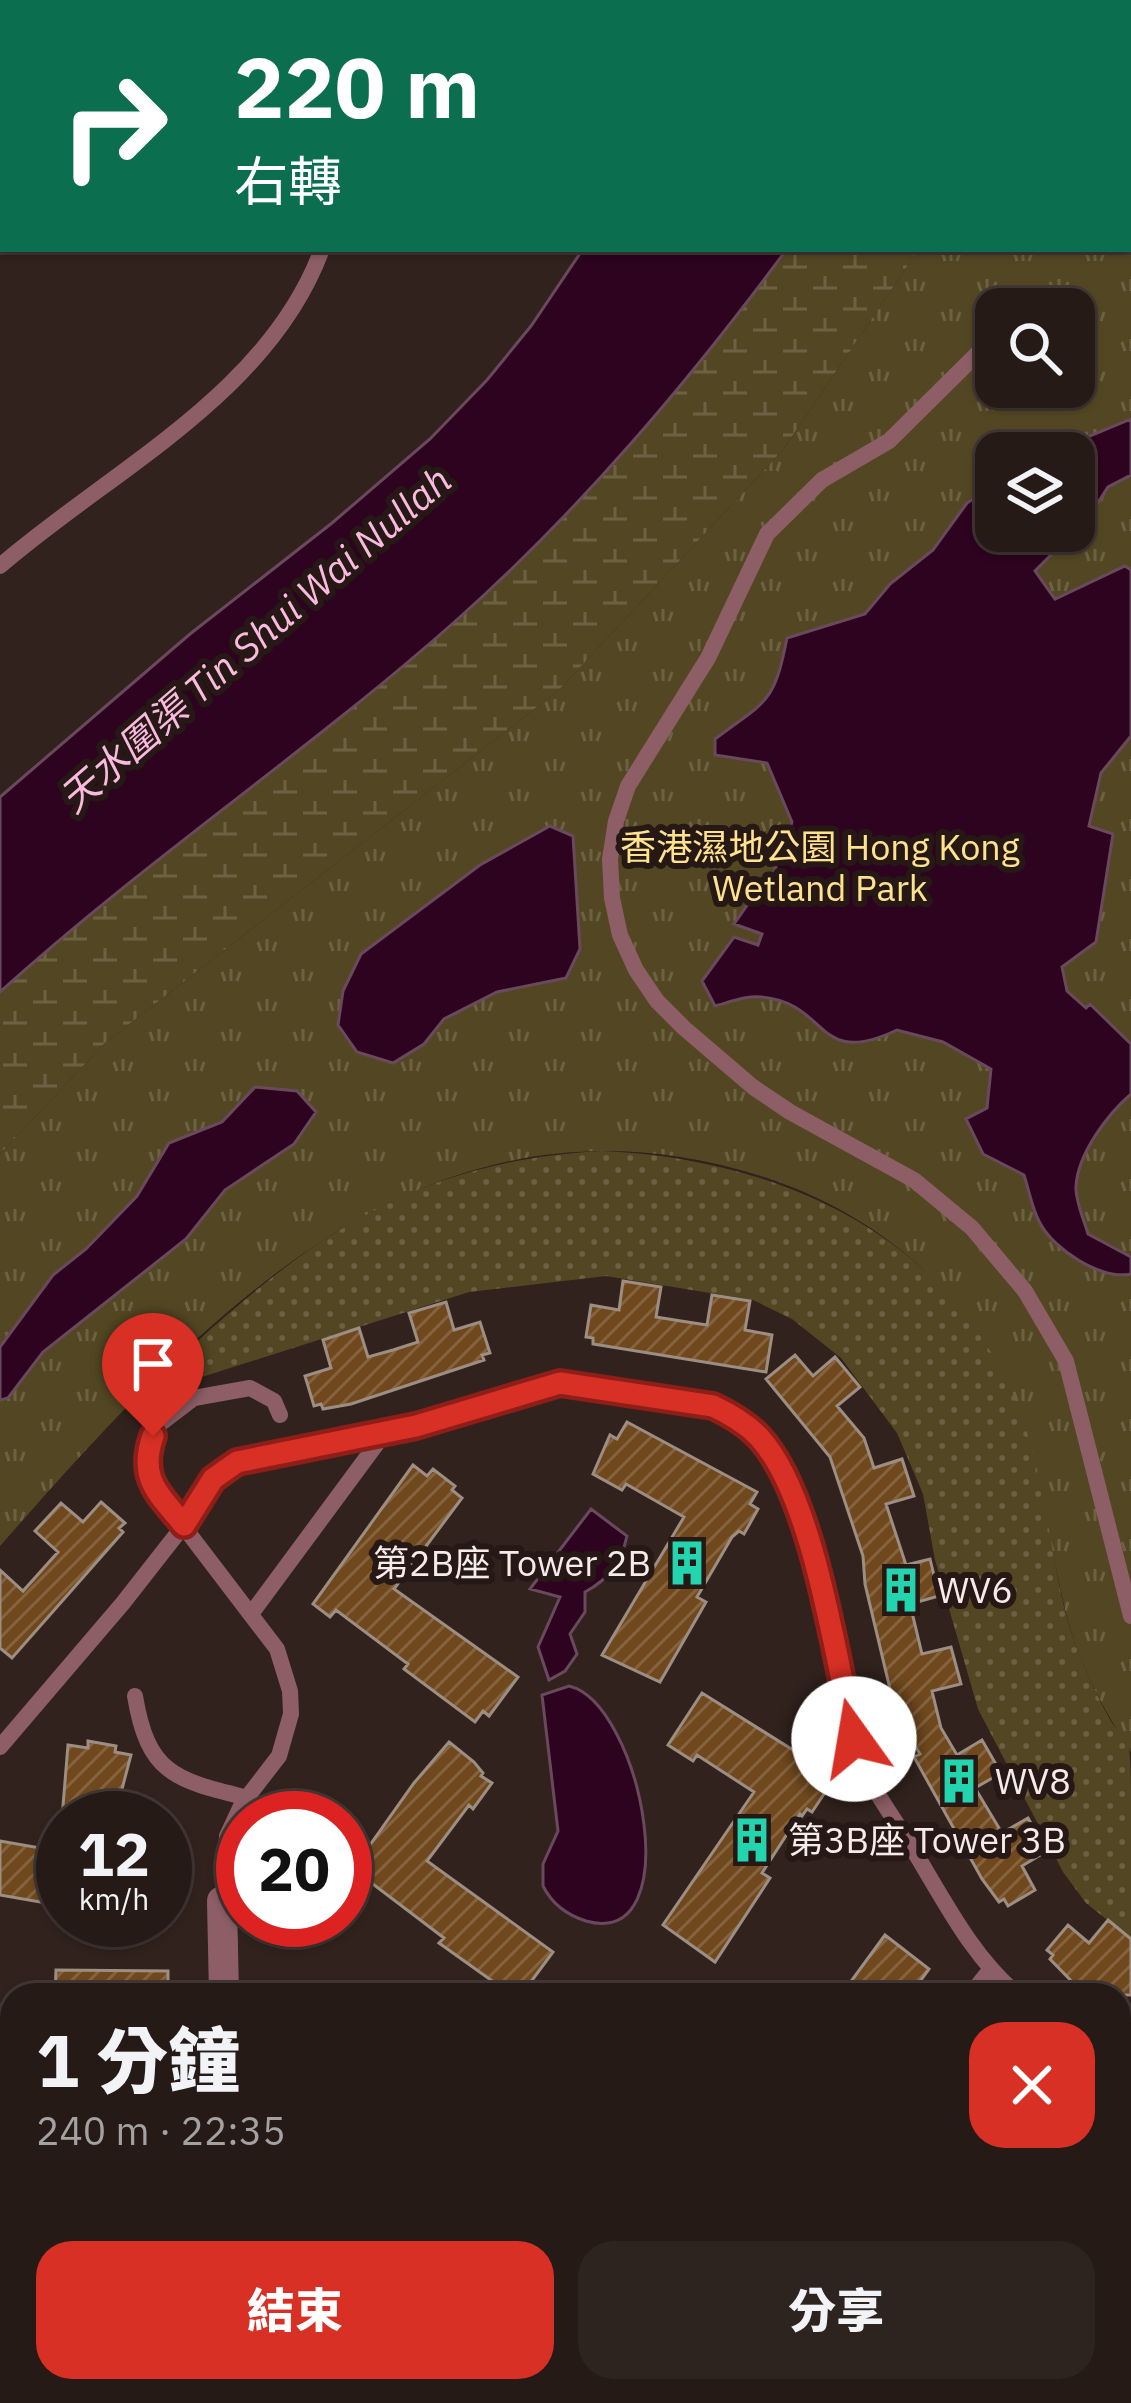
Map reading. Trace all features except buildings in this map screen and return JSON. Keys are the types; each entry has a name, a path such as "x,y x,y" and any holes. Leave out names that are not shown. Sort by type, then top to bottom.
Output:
{"street":[{"path":"223,1947 224,1983"}],"lane":[{"path":"0,566 50,523 173,433 261,352 308,289 321,252"},
{"path":"975,356 889,441 822,480 766,535 708,658 628,786 610,860 612,898 620,935 635,970 684,1028 790,1112 914,1180 972,1228 1025,1291 1066,1361 1131,1616"},
{"path":"0,1747 184,1525 213,1479 237,1462 384,1433 560,1383 713,1406 748,1427 778,1464 804,1520 854,1739 867,1775 989,1970 1004,1983"},
{"path":"253,1791 279,1756 291,1714 286,1669 277,1649 158,1492 146,1464 160,1424 194,1398 250,1388 264,1392 280,1414"},
{"path":"251,1614 384,1433"},
{"path":"135,1696 153,1757 170,1774 225,1791"},
{"path":"979,1983 989,1970"}],"green space":[{"path":"785,252 917,252 783,450 559,690 105,1043 0,1154 0,992 460,617 549,532 712,346"},
{"name":"香港濕地公園 Hong Kong Wetland Park","path":"917,252 1131,252 1131,1752 1093,1686 1071,1632 1022,1417 992,1354 948,1294 893,1244 830,1204 761,1176 640,1152 529,1157 426,1187 330,1236 241,1301 156,1377 0,1546 0,1154 105,1043 559,690 783,450"},
{"path":"602,1151 671,1158 738,1172 802,1194 861,1224 915,1262 961,1309 1000,1365 1035,1454 1071,1631 1097,1694 1129,1749 1131,1939 1086,1903 1063,1872 978,1709 935,1560 923,1494 897,1433 841,1358 792,1319 753,1300 606,1276 469,1292 136,1398 241,1303 345,1227 461,1175 527,1159"}],"water":[{"name":"天水圍渠 Tin Shui Wai Nullah","path":"581,252 785,252 633,441 505,575 404,666 113,896 0,992 0,797 190,634 430,439 531,326"},
{"path":"1131,419 1131,475 1108,487 1095,507 1095,434"},
{"path":"975,498 975,552 1054,552 1035,571 1055,599 1125,566 1131,570 1131,736 1101,773 1089,826 1113,834 1096,942 1062,967 1067,991 1086,1008 1090,1004 1131,1044 1131,1094 1096,1135 1076,1186 1088,1234 1131,1257 1131,1274 1093,1268 1056,1243 1037,1218 1024,1175 983,1154 966,1119 987,1108 991,1069 943,1042 897,1030 870,1040 836,1039 784,1002 757,997 715,1006 702,981 734,937 758,945 762,934 734,924 762,884 772,878 792,822 767,763 715,755 715,739 766,699 778,676 787,638 865,614 890,584 933,550"},
{"path":"550,826 573,836 580,949 566,978 497,992 444,1019 424,1044 393,1063 357,1052 338,1025 343,991 361,954 480,865"},
{"path":"255,1087 297,1091 316,1112 294,1144 225,1190 186,1239 43,1352 8,1398 0,1400 0,1347 53,1275 86,1249 137,1196 169,1143 222,1122"},
{"path":"591,1509 627,1536 613,1569 585,1592 585,1612 570,1634 577,1654 565,1671 549,1680 538,1647 560,1597 530,1589"},
{"path":"569,1686 595,1702 617,1734 643,1821 645,1864 637,1899 618,1920 579,1919 556,1903 543,1886 543,1864 558,1831 542,1695"}],"place":[{"name":"第2B座 Tower 2B","path":"687,1563"},
{"name":"WV6","path":"901,1590"},
{"name":"WV8","path":"959,1781"},
{"name":"第3B座 Tower 3B","path":"752,1840"}],"route":[{"path":"153,1436 146,1464 149,1479 184,1525 213,1479 237,1462 448,1418 544,1385 580,1383 713,1406 732,1414 770,1450 804,1520 854,1739"}]}
